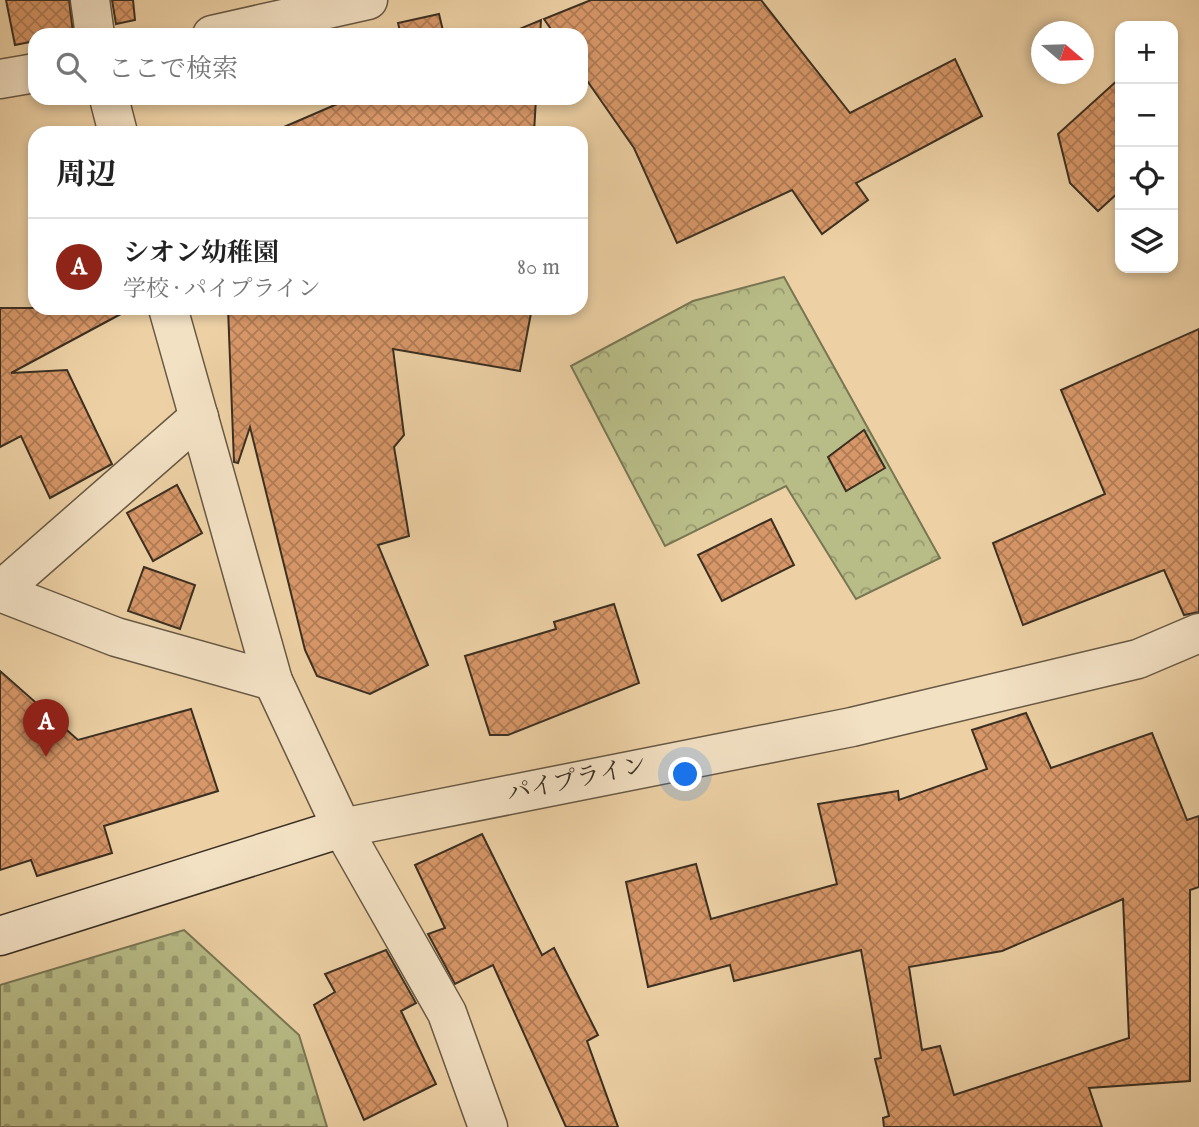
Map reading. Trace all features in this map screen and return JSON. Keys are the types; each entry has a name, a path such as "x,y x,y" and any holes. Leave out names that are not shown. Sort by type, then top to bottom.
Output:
{"street":[{"path":"90,0 93,28"},
{"path":"243,28 368,0"},
{"path":"0,79 28,74"},
{"path":"110,105 116,126"},
{"path":"170,315 273,681 342,828 447,1013 488,1127"},
{"path":"199,417 0,591 116,637 273,681"},
{"name":"パイプライン","path":"0,936 342,828 852,727 1138,659 1199,633"}],"green space":[{"path":"784,277 940,558 856,599 786,486 665,546 571,366 693,301"},
{"path":"184,930 299,1035 327,1127 0,1127 0,985"}],"building":[{"path":"6,0 69,0 72,28 28,28 28,42 15,45"},
{"path":"112,0 133,0 135,20 116,24"},
{"path":"591,0 761,0 850,113 955,59 982,116 856,183 868,200 822,234 792,190 677,243 634,148 588,82 588,28 550,28 544,19"},
{"path":"439,14 442,28 399,28 398,23"},
{"path":"541,20 540,28 522,28"},
{"path":"1115,83 1115,196 1098,211 1070,183 1058,134"},
{"path":"335,105 536,105 534,126 286,126"},
{"path":"0,308 28,308 28,315 119,315 11,373 67,370 112,464 50,498 21,436 0,447"},
{"path":"228,315 531,315 520,371 393,349 404,435 394,447 409,536 378,545 428,665 370,694 317,676 305,650 250,427 238,463 234,462"},
{"path":"1199,329 1199,612 1184,615 1164,570 1023,625 993,543 1105,494 1061,390"},
{"path":"864,430 885,468 846,491 828,457"},
{"path":"177,485 202,533 153,561 127,513"},
{"path":"771,519 794,565 722,601 698,555"},
{"path":"144,567 195,585 180,629 128,611"},
{"path":"614,604 639,683 508,735 490,735 465,656 556,629 554,622"},
{"path":"0,671 78,740 191,709 218,791 104,826 112,853 37,876 31,860 0,870"},
{"path":"1026,713 1051,768 1152,733 1187,820 1199,816 1199,887 1190,890 1190,1081 1089,1088 1102,1127 884,1127 883,1118 889,1116 875,1059 881,1058 861,950 734,981 730,965 648,987 626,882 696,864 711,919 837,884 818,804 898,791 899,800 987,769 972,730","holes":["1123,899 1129,1038 954,1095 940,1046 922,1050 909,967 1002,951"]},
{"path":"482,834 542,955 554,948 598,1035 587,1041 618,1127 566,1127 493,965 455,984 428,934 445,928 415,865"},
{"path":"386,950 416,1003 401,1011 436,1084 364,1120 314,1005 335,992 325,974"}],"place":[{"name":"シオン幼稚園","path":"46,757"}]}
